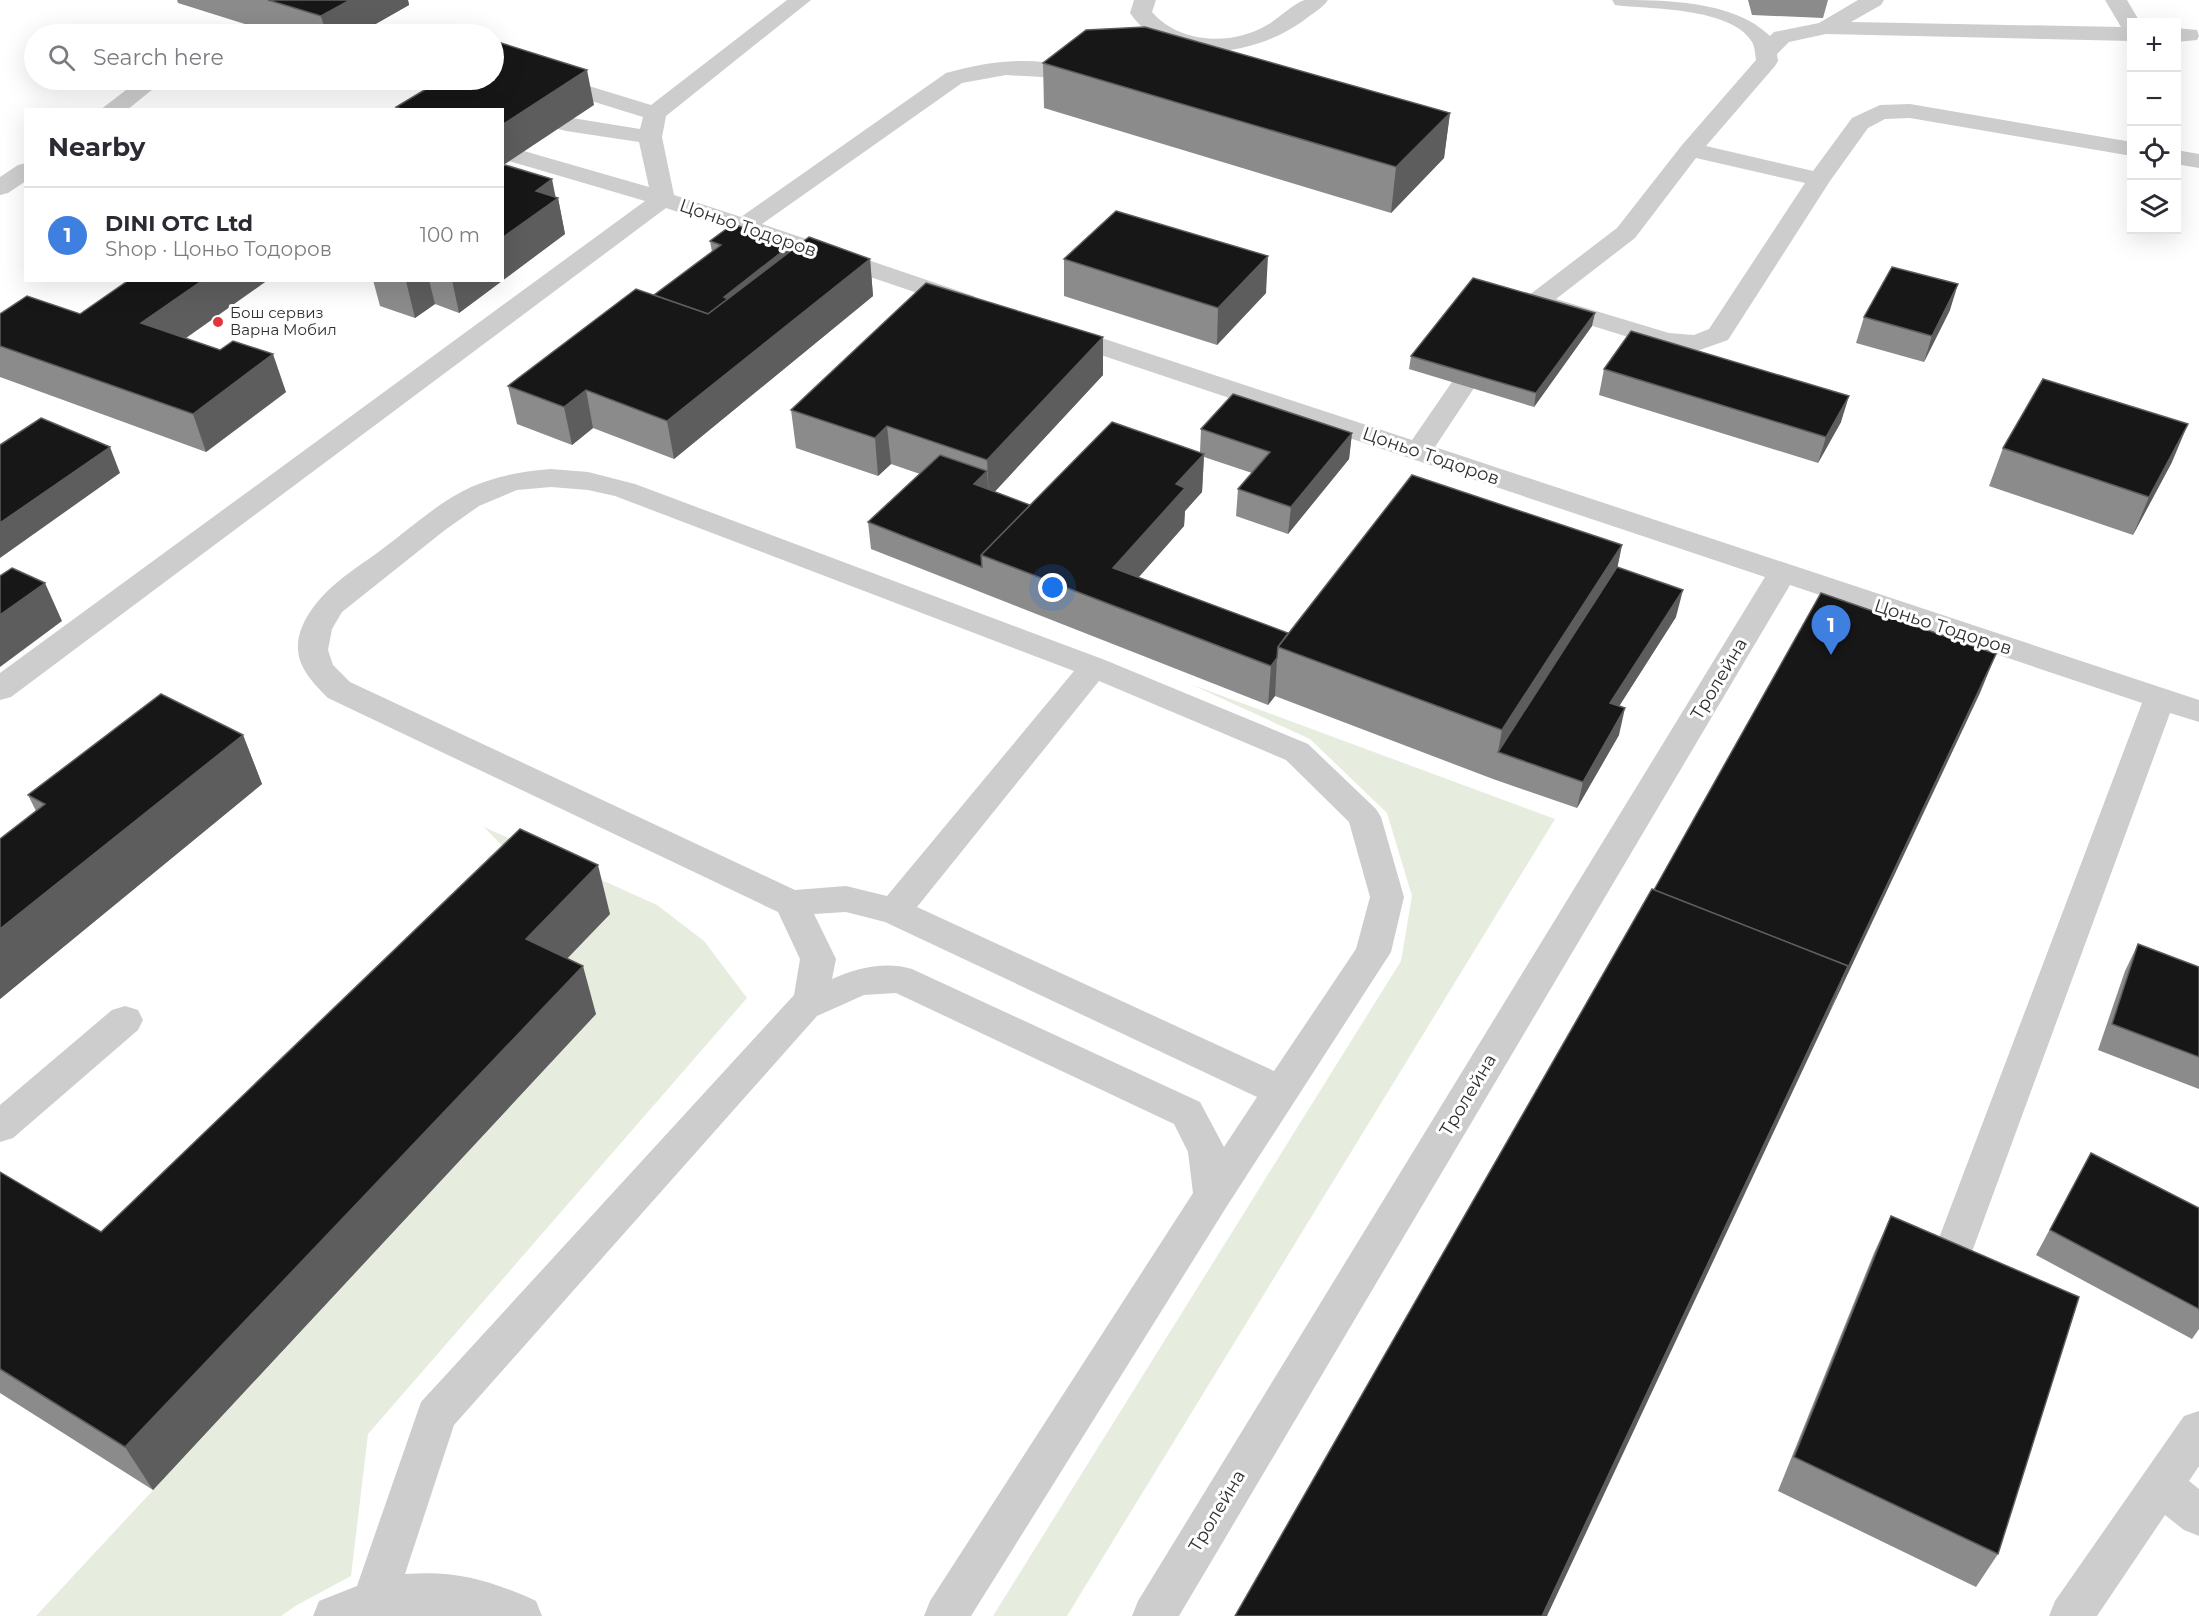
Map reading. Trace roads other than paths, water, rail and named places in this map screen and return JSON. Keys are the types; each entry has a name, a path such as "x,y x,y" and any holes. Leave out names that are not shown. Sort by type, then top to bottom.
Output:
{"street":[{"path":"566,124 652,125 800,0"},
{"path":"1145,0 1141,13 1148,24 1163,34 1204,44 1249,41 1267,34 1317,0"},
{"path":"1623,0 1681,4 1710,9 1736,18"},
{"path":"1707,0 1762,38 1768,50 1767,61 1760,72 1690,150 1626,233 1533,304 1667,341 1682,343 1710,339 1719,334 1820,179 1860,123 1868,117 1894,110 1918,112 2127,148"},
{"path":"1826,28 1873,0"},
{"path":"2116,0 2127,19"},
{"path":"1768,50 1782,37 1826,28 2127,34"},
{"path":"504,68 652,125"},
{"path":"744,226 954,78 974,71 1003,68 1059,71"},
{"path":"114,108 139,90"},
{"path":"0,689 663,199 652,125"},
{"path":"1690,150 1820,179"},
{"name":"Цоньо Тодоров","path":"517,156 663,199 989,309"},
{"path":"2181,158 2199,161"},
{"path":"0,188 24,171"},
{"name":"Цоньо Тодоров","path":"1035,324 2199,711"},
{"path":"1418,452 1463,385"},
{"path":"946,1616 1213,1195 1372,952 1387,897 1364,817 1297,752 1094,667 625,490 582,478 546,477 509,483 478,495 349,589 331,605 319,622 312,641 313,659 322,676 339,690 792,903 846,899 894,911 1281,1091"},
{"name":"Тролейна","path":"1154,1616 1782,574"},
{"path":"894,911 1094,667"},
{"path":"1948,1267 2160,698"},
{"path":"792,903 818,959 810,1004"},
{"path":"354,1609 435,1415 804,1006 860,982 899,980 1187,1113 1207,1152 1213,1195"},
{"path":"0,1126 125,1020"},
{"path":"2071,1616 2199,1431"},
{"path":"2161,1485 2199,1516"},
{"path":"354,1609 416,1593 456,1594 494,1603 520,1616"}],"place":[{"name":"Бош сервиз Варна Мобил","path":"218,322"},
{"name":"DINI OTC Ltd","path":"1831,655"}]}
